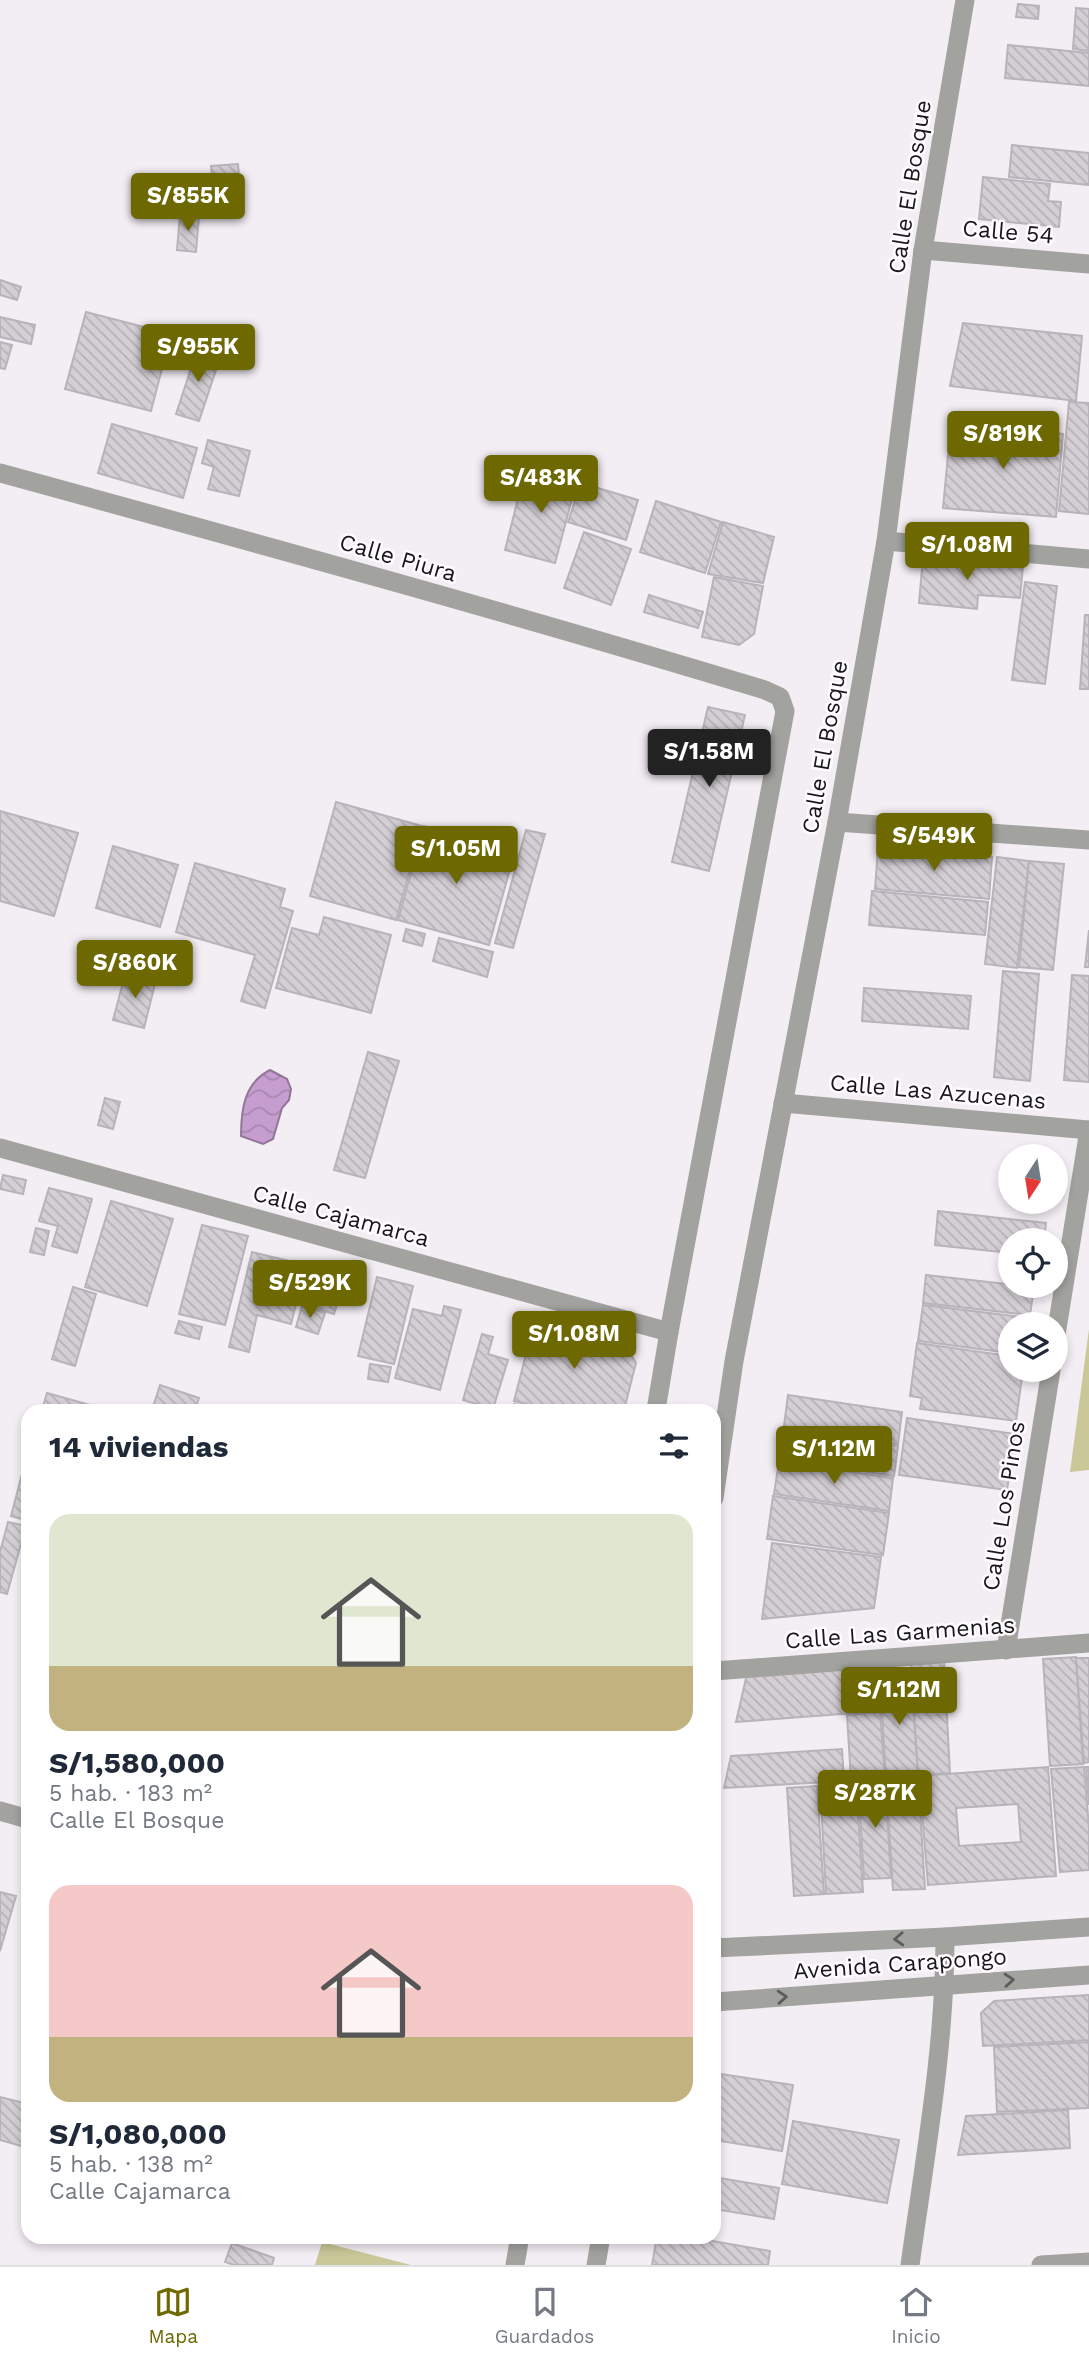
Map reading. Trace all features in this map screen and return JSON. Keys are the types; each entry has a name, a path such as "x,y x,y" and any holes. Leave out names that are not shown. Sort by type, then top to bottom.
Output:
{"street":[{"name":"Calle El Bosque","path":"721,1451 734,1362 837,822 886,541 923,250 965,0"},
{"name":"Calle 54","path":"923,250 1089,264"},
{"name":"Calle Piura","path":"0,474 218,532 665,659 780,697"},
{"path":"886,541 1089,559"},
{"name":"Calle El Bosque","path":"657,1404 785,711 780,697"},
{"path":"837,822 1089,840"},
{"name":"Calle Las Azucenas","path":"783,1103 1089,1130"},
{"path":"1060,1312 1089,1130"},
{"name":"Calle Cajamarca","path":"0,1148 669,1332"},
{"name":"Calle Los Pinos","path":"1006,1650 1049,1382"},
{"name":"Calle Las Garmenias","path":"721,1670 1089,1643"},
{"path":"0,1811 21,1817"},
{"name":"Avenida Carapongo","path":"721,1948 1089,1927"},
{"path":"910,2265 940,2048 945,1984 945,1937"},
{"name":"Avenida Carapongo","path":"721,2001 1089,1975"},
{"path":"515,2265 519,2244"},
{"path":"596,2265 600,2244"},
{"path":"1041,2265 1089,2262"}],"shaded area":[{"path":"1089,1329 1089,1470 1070,1472"},
{"path":"321,2244 330,2244 411,2265 315,2265"}],"water":[{"path":"270,1070 287,1079 291,1089 273,1139 263,1144 241,1136 242,1117 249,1090"}],"building":[{"path":"1018,4 1039,6 1038,19 1016,17"},
{"path":"1076,8 1089,9 1089,51 1073,49"},
{"path":"1008,45 1089,53 1089,86 1005,78"},
{"path":"1012,145 1089,153 1089,185 1009,177"},
{"path":"238,164 240,189 213,192 211,166"},
{"path":"983,177 1050,184 1048,201 1061,202 1059,227 979,219"},
{"path":"180,214 199,216 196,252 177,250"},
{"path":"0,280 21,287 17,300 0,295"},
{"path":"86,312 171,334 151,411 65,389"},
{"path":"0,317 35,325 31,344 0,337"},
{"path":"963,323 1082,336 1076,401 950,386"},
{"path":"0,342 12,345 5,369 0,368"},
{"path":"198,347 221,355 199,421 176,414"},
{"path":"1069,402 1089,403 1089,514 1059,511"},
{"path":"951,423 1063,434 1056,517 943,508"},
{"path":"112,424 197,448 183,498 98,473"},
{"path":"208,440 250,451 239,496 208,489 214,467 202,463"},
{"path":"526,467 577,480 555,563 505,550"},
{"path":"581,483 638,500 626,540 568,522"},
{"path":"656,501 721,522 705,573 640,552"},
{"path":"723,522 774,537 763,583 708,574"},
{"path":"584,532 631,549 611,605 564,588"},
{"path":"923,557 1023,566 1020,598 978,595 977,609 919,603"},
{"path":"714,577 763,586 754,634 739,645 702,637"},
{"path":"1025,582 1057,586 1045,684 1012,680"},
{"path":"649,595 703,612 698,628 644,612"},
{"path":"1085,615 1089,615 1089,689 1080,689"},
{"path":"708,707 745,715 709,871 672,862"},
{"path":"336,802 422,826 396,920 310,896"},
{"path":"0,811 78,833 54,916 0,901"},
{"path":"424,826 515,851 489,945 398,920"},
{"path":"526,830 545,834 513,948 495,943"},
{"path":"113,846 178,865 160,927 96,908"},
{"path":"878,848 992,857 989,899 875,889"},
{"path":"997,857 1029,861 1017,968 985,964"},
{"path":"1029,861 1064,864 1053,970 1019,967"},
{"path":"195,863 285,889 280,907 293,911 265,1008 241,1001 255,955 176,932"},
{"path":"872,891 988,902 985,935 869,925"},
{"path":"324,917 391,935 371,1013 276,988 292,928 319,935"},
{"path":"406,929 425,934 422,946 403,941"},
{"path":"1089,930 1089,967 1085,967"},
{"path":"439,938 493,952 487,977 433,961"},
{"path":"126,971 156,980 144,1028 113,1020"},
{"path":"1003,971 1039,974 1030,1081 994,1077"},
{"path":"1072,975 1089,976 1089,1082 1064,1080"},
{"path":"864,988 971,996 968,1029 862,1021"},
{"path":"368,1052 399,1061 365,1178 334,1170"},
{"path":"105,1098 120,1102 113,1129 98,1125"},
{"path":"3,1175 26,1180 23,1194 0,1189"},
{"path":"49,1188 92,1199 77,1253 52,1246 58,1226 39,1221"},
{"path":"111,1201 173,1219 147,1306 85,1287"},
{"path":"938,1211 1046,1223 1045,1228 998,1228 998,1252 935,1245"},
{"path":"202,1225 248,1236 225,1325 179,1314"},
{"path":"36,1228 49,1231 44,1255 30,1252"},
{"path":"252,1252 306,1265 291,1324 257,1315 249,1352 229,1347"},
{"path":"308,1264 346,1276 334,1314 296,1302"},
{"path":"926,1275 998,1283 998,1298 1032,1298 1030,1312 1003,1312 923,1303"},
{"path":"377,1277 413,1286 394,1364 358,1356"},
{"path":"73,1287 96,1294 75,1366 52,1359"},
{"path":"923,1305 998,1314 998,1351 918,1341"},
{"path":"302,1306 325,1313 318,1334 296,1327"},
{"path":"444,1306 461,1310 440,1390 395,1378 413,1309 442,1316"},
{"path":"535,1319 623,1342 636,1363 626,1404 526,1404 514,1401"},
{"path":"179,1321 202,1327 199,1339 175,1333"},
{"path":"482,1334 493,1337 488,1354 508,1360 495,1404 476,1404 463,1400"},
{"path":"917,1343 998,1354 998,1382 1021,1382 1016,1421 920,1409 922,1398 910,1396"},
{"path":"370,1364 391,1367 388,1382 368,1379"},
{"path":"160,1385 199,1398 197,1404 154,1404"},
{"path":"47,1393 86,1404 44,1404"},
{"path":"788,1395 902,1412 898,1444 784,1426"},
{"path":"907,1418 1015,1434 1007,1490 899,1475"},
{"path":"782,1429 898,1446 894,1476 778,1458"},
{"path":"779,1461 893,1478 889,1511 774,1494"},
{"path":"21,1478 21,1519 11,1516"},
{"path":"773,1496 889,1513 883,1555 767,1539"},
{"path":"8,1522 21,1525 21,1544 7,1594 0,1592 0,1552"},
{"path":"772,1543 881,1557 874,1608 762,1619"},
{"path":"1076,1657 1083,1764 1050,1766 1043,1659"},
{"path":"1076,1658 1089,1658 1089,1762 1084,1763"},
{"path":"944,1661 950,1773 918,1775 911,1663"},
{"path":"877,1664 881,1711 736,1722 747,1674"},
{"path":"911,1676 918,1776 886,1778 880,1678"},
{"path":"880,1712 885,1778 851,1780 847,1715"},
{"path":"842,1749 844,1781 724,1788 731,1756"},
{"path":"1048,1767 1056,1876 928,1885 919,1776","holes":["1018,1804 1021,1842 959,1846 956,1808"]},
{"path":"1084,1767 1089,1870 1060,1872 1051,1769"},
{"path":"1086,1767 1089,1767 1089,1805"},
{"path":"918,1777 925,1889 893,1890 886,1779"},
{"path":"885,1780 891,1878 864,1879 858,1782"},
{"path":"856,1781 863,1892 826,1894 820,1783"},
{"path":"817,1786 824,1894 794,1896 787,1788"},
{"path":"0,1892 16,1896 0,1951"},
{"path":"1089,1995 1089,2040 983,2046 981,2013 994,2001"},
{"path":"1089,2042 1089,2108 997,2112 994,2047"},
{"path":"721,2074 793,2085 782,2151 721,2141"},
{"path":"0,2097 21,2102 21,2146 0,2140"},
{"path":"1068,2110 1070,2148 958,2155 966,2116"},
{"path":"793,2121 899,2140 887,2203 782,2184"},
{"path":"721,2178 779,2188 774,2219 721,2210"},
{"path":"721,2242 770,2251 768,2265 652,2265 656,2244"},
{"path":"232,2244 274,2258 272,2265 234,2265 225,2262"}]}
